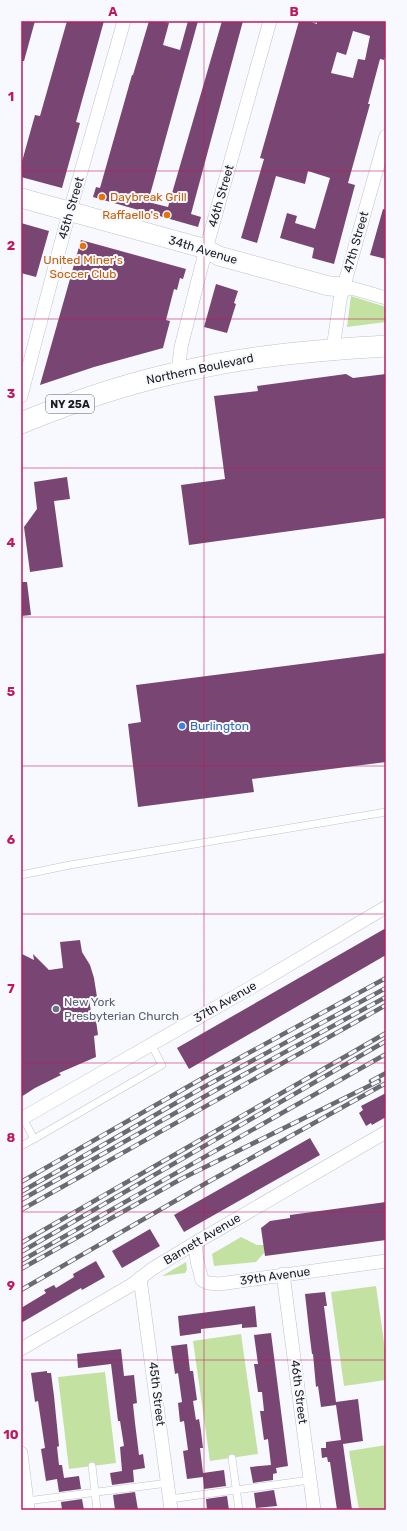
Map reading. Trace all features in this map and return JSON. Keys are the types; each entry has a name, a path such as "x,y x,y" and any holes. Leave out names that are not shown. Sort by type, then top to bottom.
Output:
{"main road":[{"name":"Northern Boulevard","path":"21,423 83,399 134,383 178,372 262,357 333,349 386,346"}],"street":[{"name":"45th Street","path":"21,396 70,211 124,21"},
{"name":"46th Street","path":"178,372 181,347 206,249 270,21"},
{"name":"47th Street","path":"333,349 339,305 386,136"},
{"name":"34th Avenue","path":"21,198 206,249 219,256 330,286 355,289 386,298"},
{"name":"37th Avenue","path":"22,1118 386,907"},
{"name":"Barnett Avenue","path":"21,1349 97,1306 152,1269 195,1243 386,1132"},
{"name":"39th Avenue","path":"195,1243 197,1261 202,1280 208,1283 219,1284 386,1261"},
{"name":"46th Street","path":"283,1274 314,1510"},
{"name":"45th Street","path":"140,1278 171,1504"},
{"path":"21,1456 28,1505"}],"lane":[{"path":"21,875 70,865 386,812"},
{"path":"21,1146 162,1065 151,1044"},
{"path":"22,1118 34,1139"},
{"path":"232,1458 239,1510"},
{"path":"92,1466 97,1510"},
{"path":"171,1504 237,1490 310,1480"},
{"path":"28,1505 95,1492 168,1483"}],"green space":[{"path":"351,296 386,307 386,322 347,327"},
{"path":"241,1237 257,1245 264,1245 265,1252 256,1262 214,1266 212,1254"},
{"path":"186,1262 187,1270 185,1273 162,1276"},
{"path":"376,1286 386,1356 386,1380 344,1386 331,1292"},
{"path":"241,1334 258,1454 210,1461 193,1341"},
{"path":"105,1372 116,1463 69,1469 58,1377"},
{"path":"386,1445 386,1510 359,1510 349,1451"}],"building":[{"path":"21,21 35,21 24,61 21,61"},
{"path":"67,21 104,21 76,122 80,123 62,188 21,177 21,165 35,115 40,116"},
{"path":"149,21 169,23 163,45 180,50 188,21 198,21 148,202 168,207 222,21 243,21 191,214 201,217 198,227 93,197 96,187 100,188"},
{"path":"299,21 308,21 317,24 317,21 386,21 386,54 384,60 380,59 368,104 370,104 348,183 355,185 334,264 312,258 314,248 280,238 287,213 297,216 295,223 315,229 330,178 308,171 305,184 276,176 257,243 241,238 264,159 260,158","holes":["353,31 370,36 365,60 358,59 353,78 331,73 337,52 346,55"]},
{"path":"383,209 386,210 386,259 370,255"},
{"path":"21,223 49,231 36,277 21,273"},
{"path":"81,240 186,269 183,279 180,278 177,290 174,289 166,320 170,321 163,348 94,367 40,385"},
{"path":"216,284 238,291 234,303 236,304 227,333 204,327"},
{"path":"346,374 353,378 386,374 386,518 189,545 181,485 225,479 214,396 258,391 257,386"},
{"path":"67,477 70,499 54,501 63,567 30,572 24,527 37,509 34,482"},
{"path":"21,582 27,582 31,615 21,616"},
{"path":"386,653 386,762 252,779 254,792 138,807 128,724 141,722 136,685"},
{"path":"386,928 386,955 189,1069 177,1048"},
{"name":"New York Presbyterian Church","path":"80,940 82,952 90,965 94,978 97,997 89,998 92,1020 96,1020 98,1035 94,1036 96,1057 59,1073 61,1075 21,1097 22,954 34,960 33,954 49,970 63,968 60,942"},
{"path":"386,1093 386,1117 372,1125 371,1123 366,1126 359,1113 363,1110 361,1106"},
{"path":"310,1138 320,1155 184,1232 174,1215"},
{"path":"386,1202 386,1240 265,1256 261,1228 270,1221 290,1218 290,1215"},
{"path":"150,1229 160,1246 122,1268 112,1251"},
{"path":"96,1261 105,1277 82,1290 81,1288 21,1323 21,1308 46,1293 44,1290 54,1285 56,1288 74,1277 73,1274"},
{"path":"325,1292 327,1306 324,1306 336,1402 358,1399 363,1441 343,1444 352,1510 337,1510 330,1462 328,1462 327,1457 322,1458 321,1448 326,1448 326,1442 341,1440 336,1405 321,1407 318,1386 316,1387 305,1294"},
{"path":"255,1306 257,1327 242,1328 242,1324 201,1329 201,1333 180,1336 178,1316"},
{"path":"271,1333 288,1466 276,1468 277,1473 273,1474 273,1480 253,1483 250,1467 271,1465 268,1439 264,1440 260,1411 264,1411 262,1392 258,1392 254,1364 258,1364 254,1335"},
{"path":"187,1344 190,1371 193,1371 197,1400 193,1401 196,1420 199,1419 201,1431 203,1448 200,1448 203,1473 224,1470 226,1486 204,1489 203,1477 187,1479 183,1451 188,1450 184,1421 180,1422 178,1403 182,1402 178,1373 175,1374 171,1346"},
{"path":"121,1349 124,1376 134,1375 137,1403 133,1404 135,1423 139,1455 143,1454 145,1468 133,1470 134,1482 112,1485 110,1473 122,1471 120,1447 124,1446 120,1421 118,1421 111,1364 78,1368 77,1354"},
{"path":"47,1371 47,1373 51,1373 54,1396 59,1446 57,1447 59,1465 62,1465 64,1478 79,1476 81,1489 59,1492 57,1479 46,1481 41,1449 45,1448 38,1401 35,1402 31,1373"},
{"path":"274,1490 277,1506 256,1508 254,1493"},
{"path":"135,1492 138,1510 115,1510 113,1495"},
{"path":"227,1496 229,1510 207,1510 206,1499"},
{"path":"82,1499 84,1510 62,1510 61,1502"}],"railway":[{"path":"21,1182 210,1074 386,978"},
{"path":"21,1192 202,1088 386,988"},
{"path":"21,1200 232,1081 386,997"},
{"path":"21,1210 386,1005"},
{"path":"21,1243 386,1033"},
{"path":"21,1252 386,1041"},
{"path":"21,1261 386,1054"},
{"path":"371,1081 386,1073"},
{"path":"21,1269 181,1179 379,1081"},
{"path":"21,1290 208,1182 386,1083"}],"place":[{"name":"Daybreak Grill","path":"102,197"},
{"name":"Raffaello's","path":"167,215"},
{"name":"United Miner's Soccer Club","path":"83,246"},
{"name":"Burlington","path":"182,726"},
{"name":"New York Presbyterian Church","path":"56,1009"}]}
